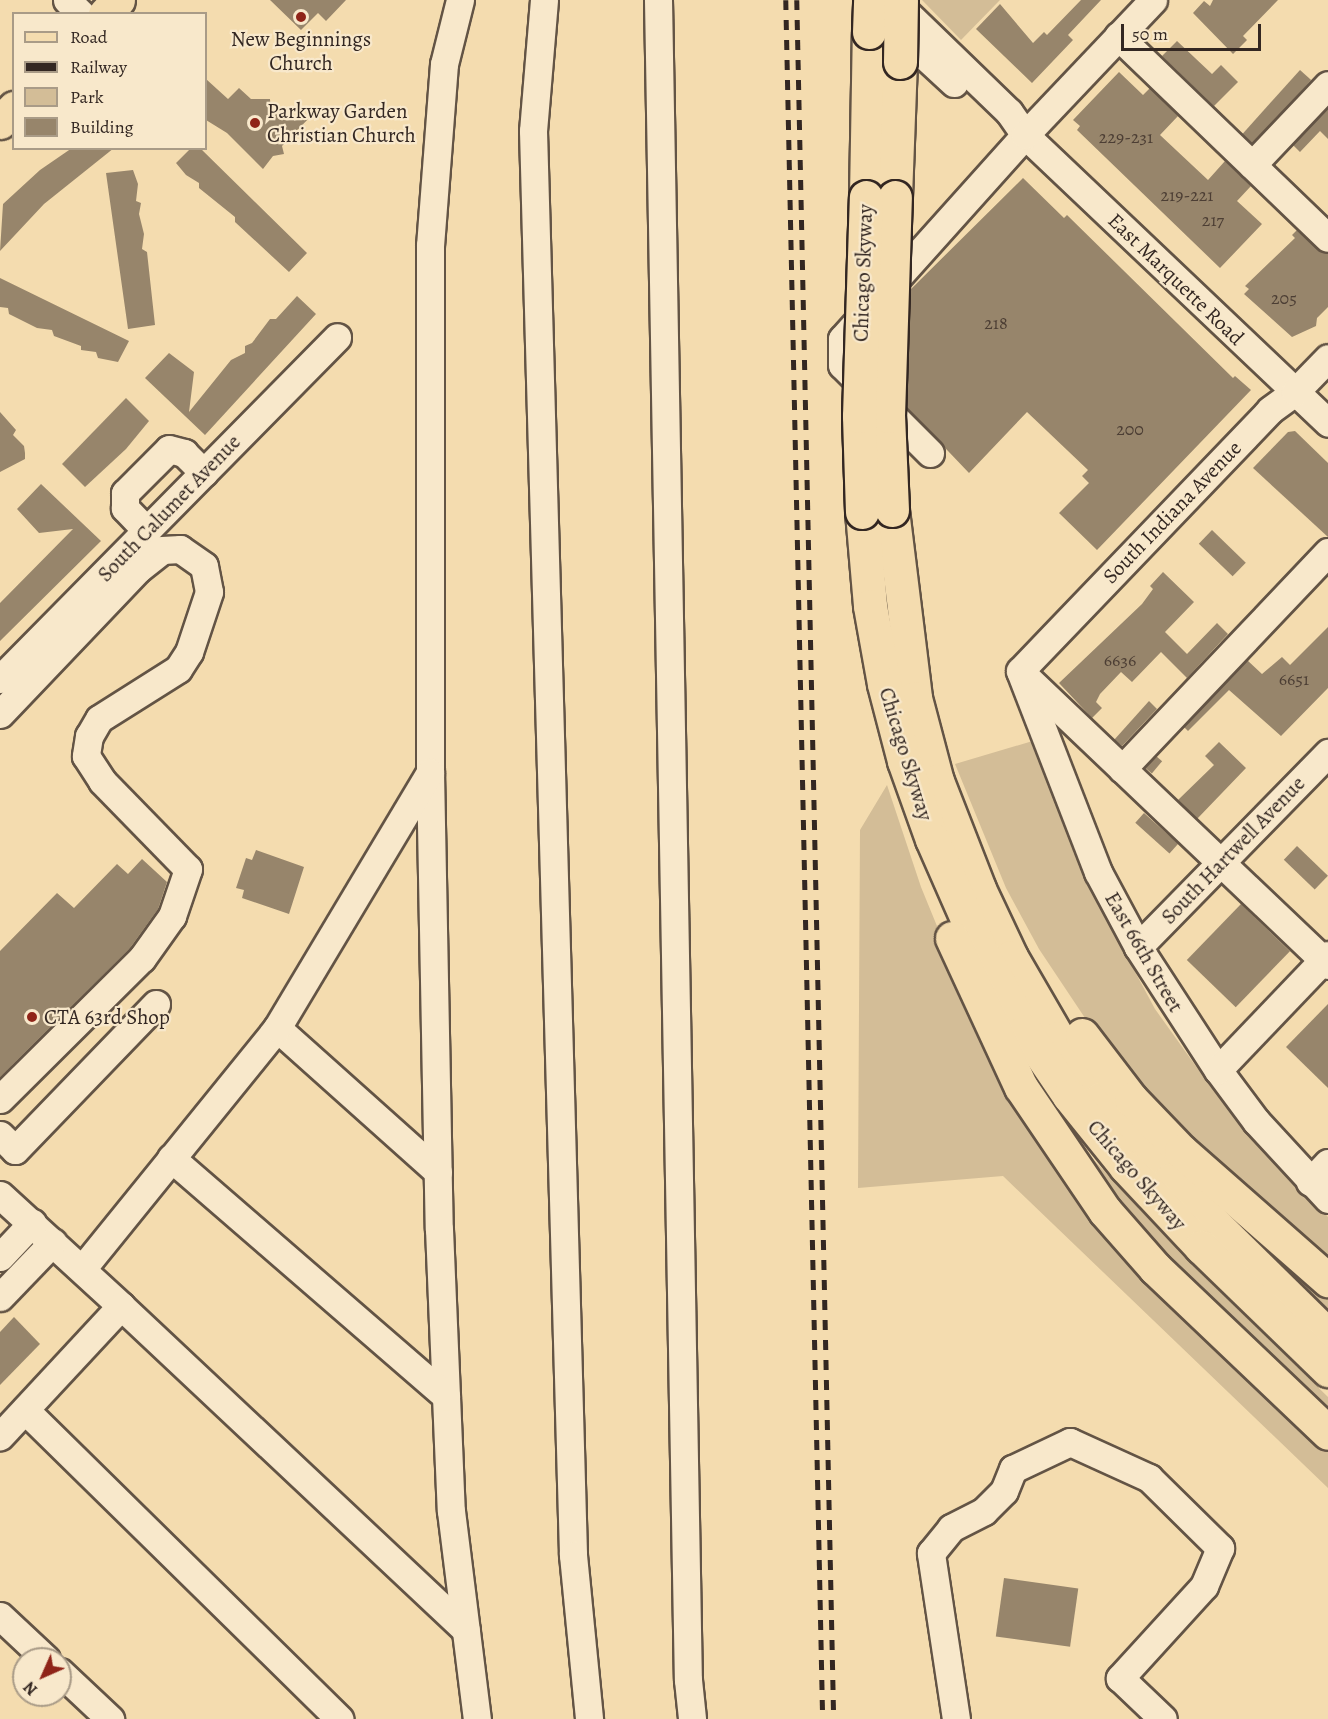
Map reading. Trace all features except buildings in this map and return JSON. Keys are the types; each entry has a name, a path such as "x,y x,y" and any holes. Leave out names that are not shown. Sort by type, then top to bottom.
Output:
{"main road":[{"path":"107,12 118,0"},
{"name":"Chicago Skyway","path":"870,0 869,33 880,197 888,416 877,511 870,606 884,684 904,761 932,839 982,953 1024,1031 1069,1096 1126,1167 1201,1247 1328,1370"},
{"name":"Chicago Skyway","path":"880,197 900,62 901,0"},
{"path":"0,122 12,110"},
{"name":"Chicago Skyway","path":"877,511 915,698 946,808 1011,957 1058,1038 1101,1098 1170,1180 1328,1335"},
{"path":"904,761 916,842 925,870 990,1028 1021,1087 1105,1211 1141,1252 1328,1433"},
{"path":"946,808 983,860 1034,960 1076,1027 1131,1099 1181,1151 1328,1280"}],"street":[{"path":"67,0 79,12"},
{"path":"460,0 444,64 430,245 430,772 438,1172 451,1511 477,1719"},
{"path":"544,0 533,143 573,1543 589,1719"},
{"path":"658,0 687,1644 692,1719"},
{"name":"East Marquette Road","path":"865,0 1000,122 1025,135"},
{"name":"East Marquette Road","path":"893,0 1009,112 1025,135 1328,423"},
{"path":"930,453 842,366 842,339 1025,135 1152,0"},
{"path":"1118,36 1328,238"},
{"path":"1252,165 1328,85"},
{"name":"South Calumet Avenue","path":"0,679 337,337"},
{"name":"South Indiana Avenue","path":"1020,671 1270,410 1295,392 1328,358"},
{"path":"147,531 125,508 125,494 169,449 184,453 204,473"},
{"path":"0,714 138,568 162,550 180,549 204,566 209,592 189,652 178,669 99,719 89,736 86,756 102,781 188,869 172,916 142,958 0,1099"},
{"path":"1122,769 1328,552"},
{"path":"1020,671 1221,864 1326,960 1218,1070"},
{"name":"East 66th Street","path":"1020,671 1098,872 1138,947 1218,1070 1322,1181"},
{"name":"South Hartwell Avenue","path":"1138,947 1328,753"},
{"path":"82,1269 277,1028 430,772"},
{"path":"0,1135 15,1150 156,1004"},
{"path":"75,1025 107,1056"},
{"path":"277,1028 438,1172"},
{"path":"171,1158 446,1396"},
{"path":"18,1213 82,1269 466,1630"},
{"path":"0,1239 18,1213"},
{"path":"0,1257 18,1213"},
{"path":"0,1278 18,1213"},
{"path":"0,1297 18,1213"},
{"path":"0,1436 121,1306"},
{"path":"25,1410 339,1719"},
{"path":"956,1719 931,1554 951,1528 984,1511 1004,1491 1012,1469 1070,1442 1149,1478 1220,1548 1204,1586 1120,1678 1163,1719"},
{"path":"0,1616 33,1647"},
{"path":"72,1683 110,1719"}],"green space":[{"path":"922,0 1000,0 961,40"},
{"path":"1036,740 1104,914 1155,1009 1210,1086 1328,1217 1328,1263 1188,1140 1093,1030 1039,949 1006,888 955,764"},
{"path":"887,785 921,887 964,992 1199,1328 1328,1450 1328,1488 1003,1176 858,1188 860,830"},
{"path":"1080,1145 1181,1254 1328,1397 1328,1417 1147,1240 1075,1148"},
{"path":"1228,1215 1328,1293 1328,1309"}],"railway":[{"path":"786,0 823,1719"},
{"path":"797,0 834,1719"}],"place":[{"name":"New Beginnings Church","path":"301,17"},
{"name":"Parkway Garden Christian Church","path":"255,123"},
{"name":"CTA 63rd Shop","path":"32,1017"}]}
